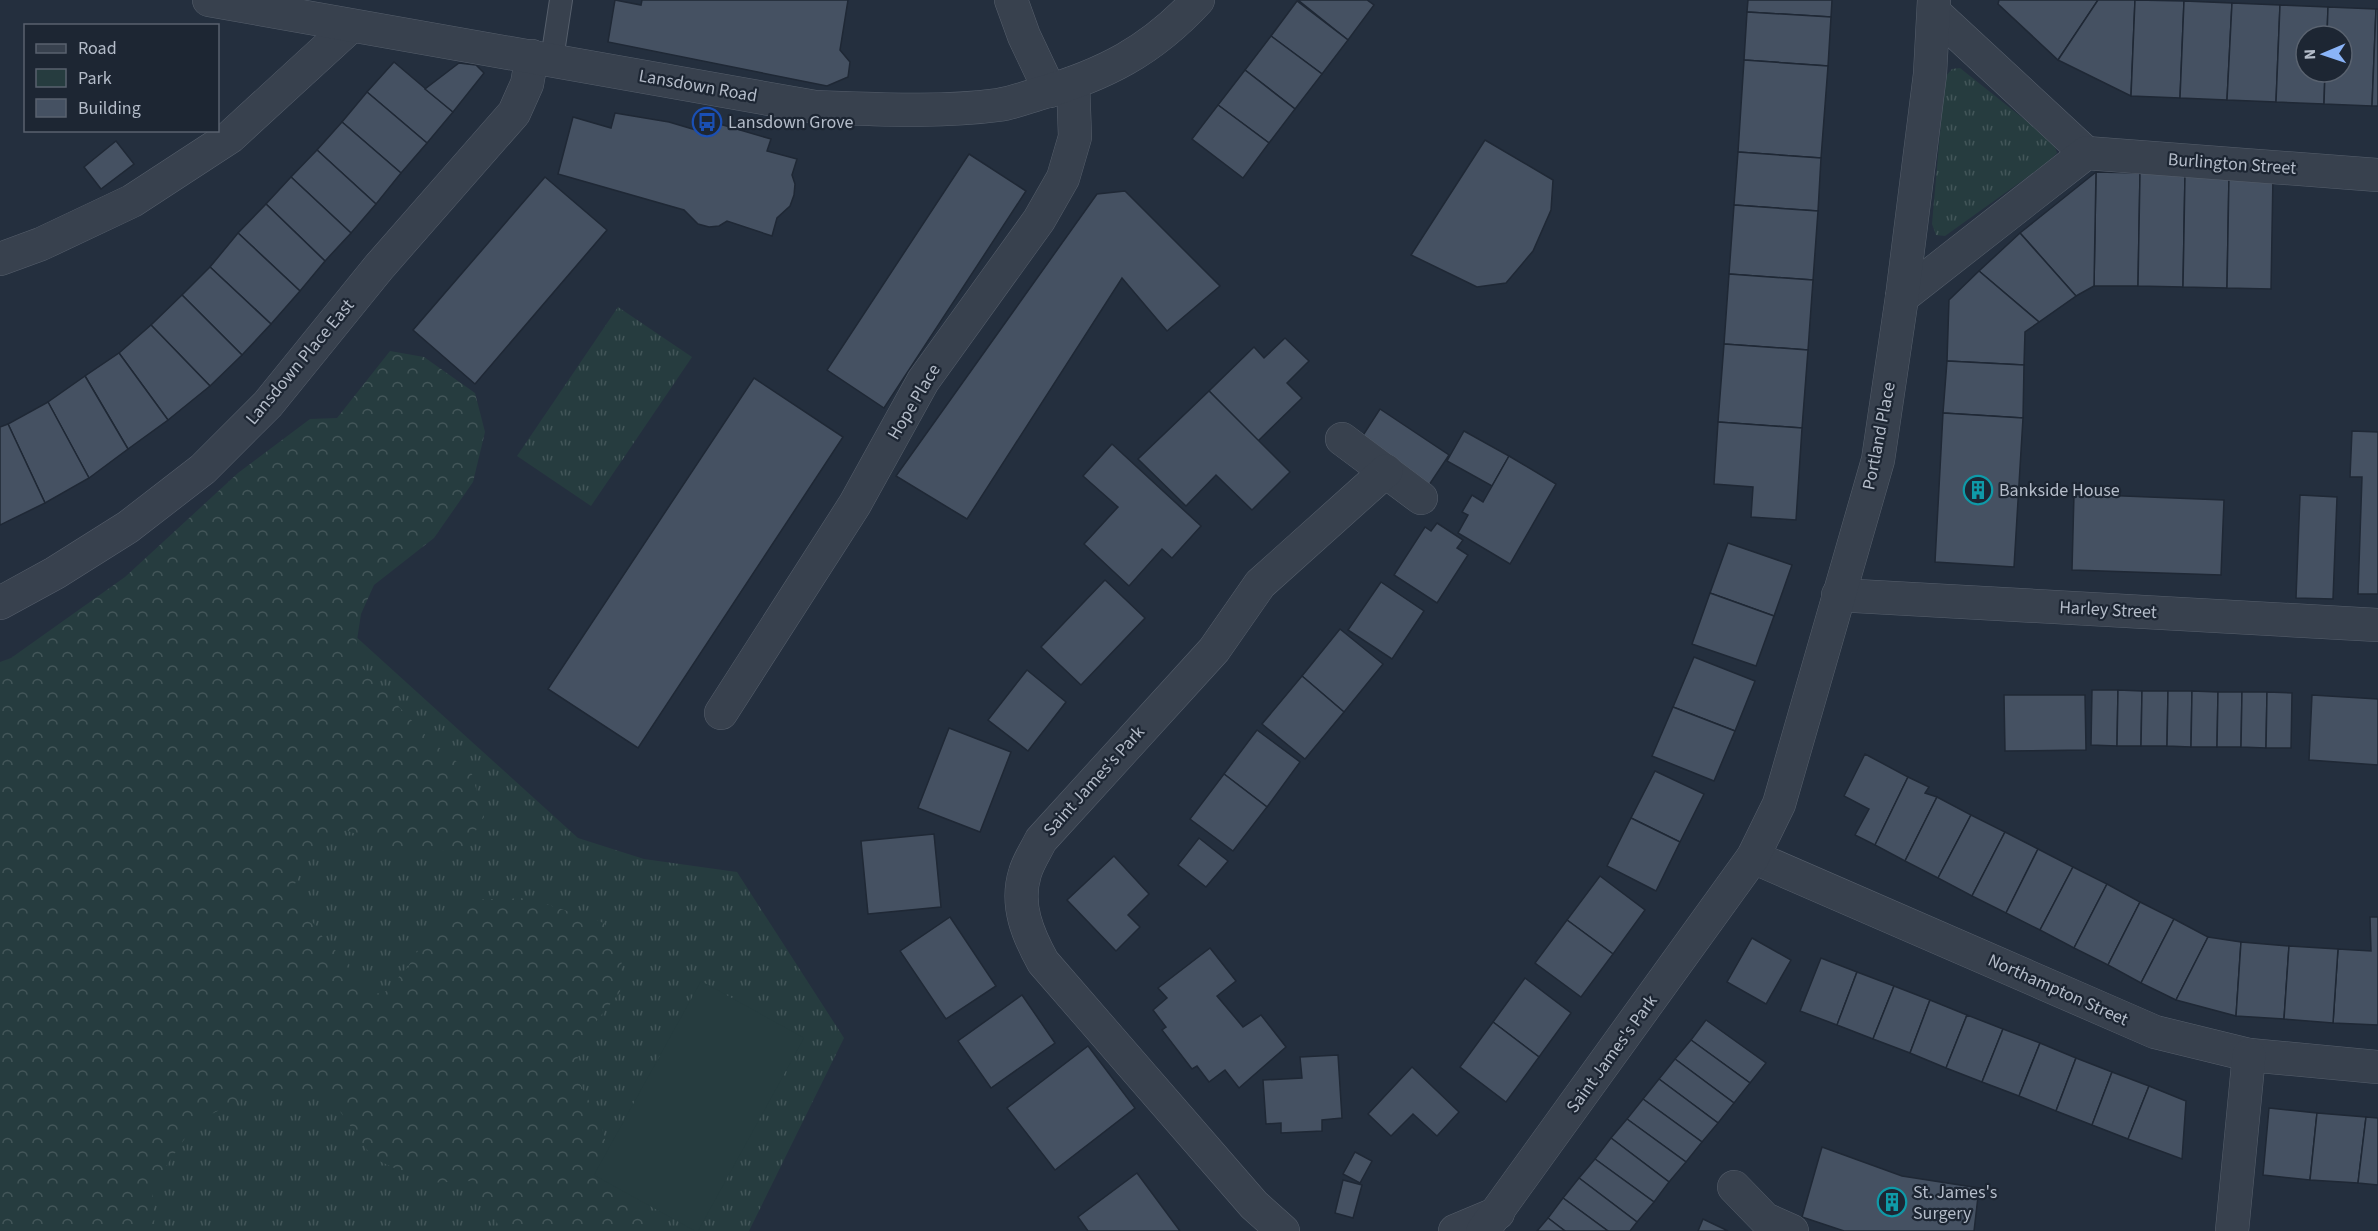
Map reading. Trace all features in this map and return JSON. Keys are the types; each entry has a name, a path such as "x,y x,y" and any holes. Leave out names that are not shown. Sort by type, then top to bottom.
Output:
{"street":[{"name":"Lansdown Road","path":"208,0 815,107 891,110 959,109 1001,105 1061,87 1103,71 1138,53 1178,22 1197,0"},
{"path":"1011,0 1024,36 1061,87"},
{"path":"1902,297 2086,153 1935,6"},
{"name":"Portland Place","path":"1753,857 1779,804 1878,460 1902,297 1930,74 1935,6"},
{"path":"0,259 41,244 132,201 230,137 351,26"},
{"name":"Lansdown Place East","path":"0,603 55,573 128,527 203,469 268,404 380,267 514,113 526,84 542,58"},
{"name":"Hope Place","path":"721,713 855,504 923,381 1039,220 1063,178 1075,136 1061,87"},
{"name":"Burlington Street","path":"2086,153 2378,175"},
{"path":"1342,439 1421,498"},
{"name":"Saint James's Park","path":"1283,1231 1254,1205 1043,962 1028,936 1022,910 1024,874 1041,840 1214,650 1260,584 1386,471"},
{"name":"Harley Street","path":"1838,595 2378,625"},
{"name":"Saint James's Park","path":"1455,1231 1490,1222 1753,857"},
{"name":"Northampton Street","path":"1753,857 2155,1032 2249,1055 2378,1067"},
{"path":"2232,1231 2249,1055"},
{"path":"1734,1187 1765,1219 1792,1231"}],"lane":[{"path":"542,58 561,0"}],"green space":[{"path":"1960,68 2053,142 2057,153 2047,163 1945,236 1936,235 1932,224 1945,77 1952,69"},
{"path":"618,307 692,357 591,506 517,456"},
{"path":"390,351 424,357 475,393 485,432 473,482 434,538 374,585 361,614 354,659 431,741 472,774 484,817 465,849 407,854 338,827 306,858 292,891 324,939 349,964 362,991 383,994 407,968 430,932 467,900 527,898 604,923 622,954 620,992 577,1045 579,1082 601,1124 620,1200 651,1226 662,1231 502,1231 471,1181 426,1183 373,1158 325,1090 251,1094 196,1122 152,1187 155,1231 0,1231 0,662 11,658 125,577 238,473 310,419 337,418"},
{"path":"236,528 578,838 644,859 737,872 844,1038 749,1231 29,1231"},
{"path":"701,981 804,1038 698,1231 695,1231 594,1175"}],"building":[{"path":"615,0 641,5 642,0 848,0 840,50 850,62 848,77 827,86 608,42"},
{"path":"1298,0 1367,0 1374,5 1348,40"},
{"path":"1748,0 1832,0 1831,17 1747,12"},
{"path":"1999,0 2098,0 2058,60 1998,4"},
{"path":"2098,0 2135,0 2131,96 2058,60"},
{"path":"2135,0 2184,1 2180,98 2131,96"},
{"path":"1297,1 1348,40 1322,74 1271,36"},
{"path":"2184,1 2232,3 2227,100 2180,98"},
{"path":"2232,3 2280,5 2276,102 2227,100"},
{"path":"2280,5 2328,7 2327,24 2294,24 2294,84 2325,84 2324,104 2276,102"},
{"path":"2328,7 2376,9 2372,106 2324,104 2325,84 2354,84 2354,24 2327,24"},
{"path":"2376,9 2378,9 2378,106 2372,106"},
{"path":"1747,12 1831,17 1828,66 1744,60"},
{"path":"1271,36 1322,74 1295,109 1245,70"},
{"path":"1744,60 1828,66 1821,158 1738,152"},
{"path":"394,62 453,112 427,143 367,92"},
{"path":"459,63 476,65 484,73 453,112 425,89"},
{"path":"1245,70 1295,109 1269,143 1218,105"},
{"path":"367,92 427,143 401,173 342,122"},
{"path":"1218,105 1269,143 1243,178 1192,139"},
{"path":"615,113 669,122 696,130 699,118 771,139 767,151 797,159 792,175 795,184 794,195 790,206 777,218 772,236 727,221 719,226 709,227 698,224 684,210 558,174 573,117 611,128"},
{"path":"342,122 401,173 376,204 317,150"},
{"path":"1485,140 1553,180 1551,210 1533,251 1506,283 1477,287 1411,255"},
{"path":"116,141 134,164 101,189 84,167"},
{"path":"317,150 376,204 351,233 291,177"},
{"path":"1738,152 1821,158 1818,211 1734,205"},
{"path":"969,154 1026,191 884,408 827,370"},
{"path":"2096,172 2140,173 2138,286 2094,286"},
{"path":"2096,172 2094,286 2076,296 2020,233"},
{"path":"2140,173 2185,174 2183,287 2138,286"},
{"path":"2185,174 2229,175 2227,288 2183,287"},
{"path":"2229,175 2273,175 2271,289 2227,288"},
{"path":"291,177 351,233 325,261 266,204"},
{"path":"545,177 607,230 475,384 413,330"},
{"path":"1125,191 1220,286 1167,331 1122,278 967,519 896,476 1097,194"},
{"path":"266,204 325,261 300,291 238,233"},
{"path":"1734,205 1818,211 1813,280 1729,274"},
{"path":"238,233 300,291 271,324 210,267"},
{"path":"2020,233 2076,296 2039,322 1979,271"},
{"path":"210,267 271,324 242,355 182,295"},
{"path":"1979,271 2039,322 2025,332 2024,365 1947,361 1949,300"},
{"path":"1729,274 1813,280 1808,350 1724,344"},
{"path":"182,295 242,355 210,386 151,325"},
{"path":"151,325 210,386 168,420 119,353"},
{"path":"1285,338 1309,361 1287,383 1302,398 1258,441 1209,391 1254,347 1264,358"},
{"path":"1724,344 1808,350 1802,428 1718,422"},
{"path":"119,353 168,420 128,449 85,376"},
{"path":"1947,361 2024,365 2023,418 1943,413"},
{"path":"85,376 128,449 89,478 48,402"},
{"path":"754,378 843,437 638,748 548,689"},
{"path":"1209,391 1290,472 1252,510 1216,475 1186,506 1138,459"},
{"path":"48,402 89,478 45,503 8,424"},
{"path":"1380,409 1449,455 1429,485 1360,440"},
{"name":"Bankside House","path":"1943,413 2023,418 2014,567 1935,562"},
{"path":"1718,422 1802,428 1796,520 1751,517 1753,487 1714,484"},
{"path":"8,424 45,503 0,525 0,427"},
{"path":"1464,431 1509,456 1492,486 1447,461"},
{"path":"2352,431 2378,432 2378,594 2358,594 2362,477 2350,477"},
{"path":"1112,444 1201,526 1172,558 1162,549 1129,586 1084,544 1118,507 1083,476"},
{"path":"1509,456 1556,484 1510,564 1458,533 1468,515 1462,512 1472,495 1483,502"},
{"path":"2074,494 2224,500 2221,575 2072,570"},
{"path":"2300,495 2337,497 2333,599 2296,598"},
{"path":"1437,523 1463,540 1457,548 1468,555 1437,603 1394,575 1425,527 1431,531"},
{"path":"1728,543 1792,565 1774,616 1710,593"},
{"path":"1105,580 1145,618 1081,685 1041,647"},
{"path":"1381,582 1424,611 1392,659 1348,630"},
{"path":"1710,593 1774,616 1756,666 1692,644"},
{"path":"1340,629 1383,664 1344,712 1302,676"},
{"path":"1694,657 1755,681 1735,731 1673,707"},
{"path":"1027,670 1066,702 1028,751 988,720"},
{"path":"1302,676 1344,712 1305,759 1262,724"},
{"path":"2092,690 2118,690 2117,746 2091,745"},
{"path":"2118,690 2142,691 2141,746 2117,746"},
{"path":"2142,691 2168,691 2167,746 2141,746"},
{"path":"2168,691 2192,691 2191,747 2167,746"},
{"path":"2192,691 2218,692 2217,747 2191,747"},
{"path":"2218,692 2242,692 2241,747 2217,747"},
{"path":"2242,692 2267,692 2266,748 2241,747"},
{"path":"2267,692 2292,693 2291,748 2266,748"},
{"path":"2004,695 2085,695 2086,750 2005,751"},
{"path":"2312,695 2378,699 2378,765 2309,760"},
{"path":"1673,707 1735,731 1714,781 1652,756"},
{"path":"949,728 1011,752 980,832 918,808"},
{"path":"1257,730 1300,762 1267,807 1224,774"},
{"path":"1865,754 1908,777 1875,845 1855,835 1869,809 1844,796"},
{"path":"1655,771 1704,794 1680,842 1631,818"},
{"path":"1224,774 1267,807 1233,851 1190,819"},
{"path":"1908,777 1929,787 1925,793 1937,797 1905,861 1875,845"},
{"path":"1937,797 1971,815 1938,878 1905,861"},
{"path":"1971,815 2005,832 1972,896 1938,878"},
{"path":"1631,818 1680,842 1656,891 1607,866"},
{"path":"2005,832 2038,849 2006,913 1972,896"},
{"path":"934,834 941,907 868,914 861,841"},
{"path":"1199,838 1228,861 1206,887 1178,865"},
{"path":"2038,849 2073,867 2040,930 2006,913"},
{"path":"1114,856 1149,894 1128,915 1140,927 1116,951 1067,900"},
{"path":"2073,867 2107,884 2074,948 2040,930"},
{"path":"1600,876 1645,910 1613,954 1567,920"},
{"path":"2107,884 2140,902 2108,965 2074,948"},
{"path":"2140,902 2174,919 2141,983 2108,965"},
{"path":"950,917 996,986 946,1019 900,951"},
{"path":"2370,917 2378,917 2378,1025 2333,1023 2338,949 2371,951"},
{"path":"2174,919 2208,937 2176,1000 2141,983"},
{"path":"1567,920 1613,954 1581,997 1535,963"},
{"path":"2208,937 2241,942 2236,1016 2176,1000"},
{"path":"1752,938 1791,960 1766,1004 1727,982"},
{"path":"2241,942 2289,946 2284,1019 2236,1016"},
{"path":"2289,946 2338,949 2333,1023 2284,1019"},
{"path":"1210,948 1236,981 1217,996 1243,1027 1261,1015 1286,1047 1239,1088 1225,1070 1209,1082 1197,1066 1192,1069 1162,1030 1166,1027 1153,1010 1167,998 1158,988"},
{"path":"1821,958 1857,972 1837,1025 1800,1011"},
{"path":"1857,972 1894,986 1873,1039 1837,1025"},
{"path":"1525,978 1571,1013 1539,1057 1493,1022"},
{"path":"1894,986 1930,1000 1910,1053 1873,1039"},
{"path":"1022,995 1055,1043 991,1088 958,1041"},
{"path":"1930,1000 1967,1015 1946,1068 1910,1053"},
{"path":"1967,1015 2003,1029 1982,1082 1946,1068"},
{"path":"1706,1020 1766,1063 1750,1083 1691,1040"},
{"path":"1493,1022 1539,1057 1506,1102 1460,1067"},
{"path":"2003,1029 2040,1043 2019,1096 1982,1082"},
{"path":"1691,1040 1750,1083 1734,1103 1675,1059"},
{"path":"2040,1043 2076,1058 2056,1111 2019,1096"},
{"path":"1088,1046 1135,1108 1055,1170 1007,1108"},
{"path":"1338,1055 1342,1118 1322,1120 1322,1131 1281,1133 1281,1123 1266,1124 1263,1080 1302,1078 1300,1057"},
{"path":"2076,1058 2112,1072 2092,1125 2056,1111"},
{"path":"1675,1059 1734,1103 1718,1123 1659,1079"},
{"path":"1412,1067 1459,1112 1437,1136 1413,1114 1391,1136 1368,1114"},
{"path":"2112,1072 2149,1086 2128,1139 2092,1125"},
{"path":"1659,1079 1718,1123 1702,1142 1643,1099"},
{"path":"2149,1086 2186,1101 2182,1159 2128,1139"},
{"path":"1643,1099 1702,1142 1686,1162 1627,1119"},
{"path":"2269,1108 2317,1113 2310,1180 2263,1175"},
{"path":"2317,1113 2366,1117 2358,1183 2310,1180"},
{"path":"2366,1117 2378,1118 2378,1185 2358,1183"},
{"path":"1627,1119 1686,1162 1669,1182 1611,1138"},
{"path":"1611,1138 1669,1182 1654,1202 1595,1159"},
{"name":"St. James's Surgery","path":"1822,1147 1902,1176 1979,1188 1974,1231 1844,1231 1802,1217"},
{"path":"1355,1152 1372,1161 1360,1183 1343,1174"},
{"path":"1595,1159 1654,1202 1637,1222 1579,1178"},
{"path":"1137,1173 1180,1231 1088,1231 1078,1217"},
{"path":"1579,1178 1637,1222 1630,1231 1608,1231 1563,1198"},
{"path":"1343,1180 1362,1185 1353,1218 1335,1213"},
{"path":"1563,1198 1608,1231 1565,1231 1548,1218"},
{"path":"1548,1218 1565,1231 1537,1231"},
{"path":"1703,1219 1728,1231 1698,1231"}],"place":[{"name":"Lansdown Grove","path":"707,122"},
{"name":"Bankside House","path":"1978,490"},
{"name":"St. James's Surgery","path":"1892,1202"}]}
